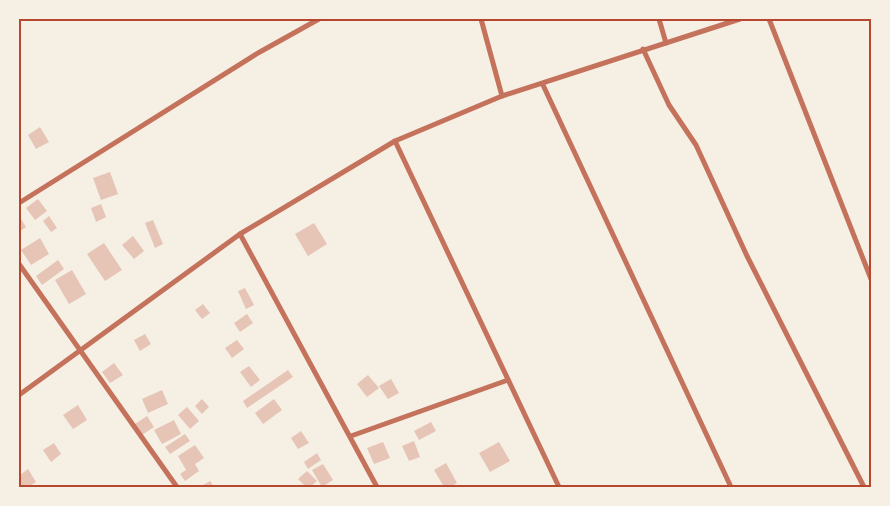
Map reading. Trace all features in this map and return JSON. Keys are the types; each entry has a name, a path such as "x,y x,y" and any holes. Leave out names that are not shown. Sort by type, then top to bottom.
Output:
{"street":[{"path":"19,203 258,53 319,19"},
{"path":"481,19 502,96"},
{"path":"659,19 666,43"},
{"path":"19,395 240,234 395,141 502,96 543,85 643,49 740,19"},
{"path":"768,19 871,280"},
{"path":"643,49 669,105 696,145 747,256 864,487"},
{"path":"543,85 732,487"},
{"path":"395,141 559,487"},
{"path":"240,234 377,487"},
{"path":"19,264 177,487"},
{"path":"351,436 508,380"}],"building":[{"path":"40,127 49,142 36,149 28,135"},
{"path":"110,172 118,194 101,200 93,178"},
{"path":"38,199 47,211 35,220 26,208"},
{"path":"101,204 106,217 96,222 91,208"},
{"path":"49,216 57,228 51,232 43,221"},
{"path":"21,219 26,227 19,232 19,221"},
{"path":"153,220 163,244 155,248 145,223"},
{"path":"314,223 327,244 308,256 295,234"},
{"path":"133,236 144,251 134,259 122,245"},
{"path":"40,238 49,254 31,265 21,250"},
{"path":"104,243 122,270 105,281 87,254"},
{"path":"58,260 64,269 42,285 36,276"},
{"path":"72,270 86,294 69,304 55,280"},
{"path":"245,288 254,305 246,309 238,291"},
{"path":"203,304 210,313 202,319 195,310"},
{"path":"247,314 253,323 240,332 234,323"},
{"path":"145,334 151,344 140,351 134,340"},
{"path":"237,340 244,349 232,358 225,348"},
{"path":"114,363 123,375 110,383 102,372"},
{"path":"249,366 260,380 251,387 240,372"},
{"path":"288,370 293,377 247,408 243,401"},
{"path":"368,375 379,388 367,397 357,384"},
{"path":"391,379 399,393 388,399 379,386"},
{"path":"162,390 168,404 148,413 142,399"},
{"path":"202,399 209,407 202,414 195,406"},
{"path":"274,399 282,410 263,424 255,413"},
{"path":"78,405 87,420 73,429 63,415"},
{"path":"187,407 199,421 190,429 178,415"},
{"path":"147,416 154,427 142,435 135,424"},
{"path":"174,420 181,434 162,444 154,430"},
{"path":"431,422 436,431 419,440 414,431"},
{"path":"301,431 309,443 298,449 291,438"},
{"path":"185,434 190,441 170,454 165,447"},
{"path":"414,441 420,457 409,461 402,446"},
{"path":"383,442 390,458 374,464 367,448"},
{"path":"499,442 510,461 490,472 479,453"},
{"path":"54,443 61,454 51,462 43,450"},
{"path":"195,445 204,458 195,464 199,471 185,481 180,474 186,470 178,456"},
{"path":"317,453 321,460 308,469 304,462"},
{"path":"446,463 457,483 450,487 444,487 434,470"},
{"path":"323,464 333,480 322,487 312,470"},
{"path":"28,469 36,482 28,487 19,487 19,476"},
{"path":"307,471 317,481 310,487 306,487 298,479"},
{"path":"210,481 214,487 200,487"}]}
